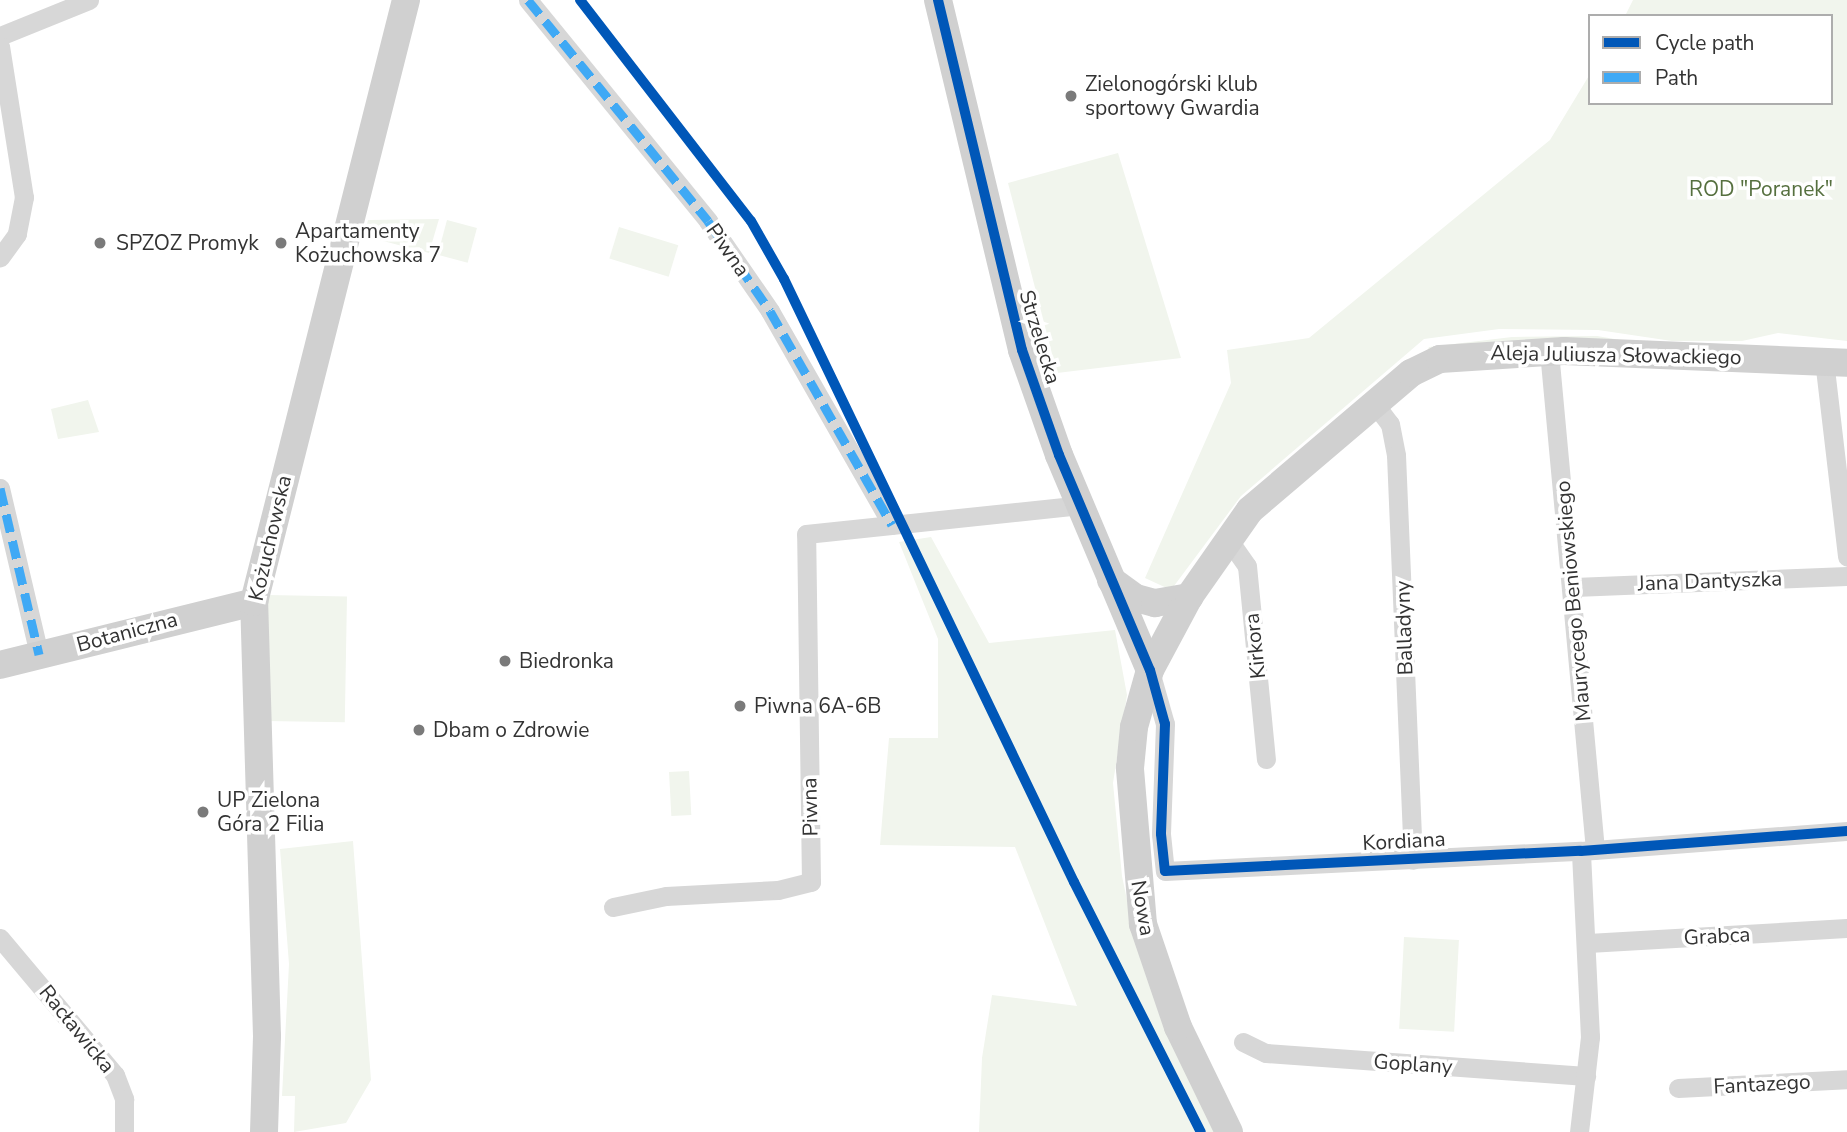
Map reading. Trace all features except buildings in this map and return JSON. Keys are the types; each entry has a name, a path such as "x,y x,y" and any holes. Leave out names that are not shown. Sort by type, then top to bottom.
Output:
{"street":[{"path":"0,36 89,0"},
{"name":"Kożuchowska","path":"264,1132 267,1036 252,643 254,601 406,0"},
{"name":"Piwna","path":"528,0 723,243 770,311 892,525"},
{"name":"Strzelecka","path":"938,0 1022,350 1080,505 1150,670"},
{"path":"0,46 24,197 17,234 0,257"},
{"name":"Aleja Juliusza Słowackiego","path":"1150,670 1189,597 1250,510 1411,373 1440,359 1549,351 1835,361"},
{"name":"Maurycego Beniowskiego","path":"1549,351 1574,587 1588,851 1586,1076 1579,1132"},
{"path":"1835,361 1847,557"},
{"name":"Balladyny","path":"1374,403 1390,424 1396,455 1413,860"},
{"path":"0,488 5,532 39,654"},
{"name":"Piwna","path":"613,907 666,896 778,890 811,882 806,534 1080,505"},
{"name":"Kirkora","path":"1228,539 1247,566 1266,759"},
{"name":"Jana Dantyszka","path":"1574,587 1847,576"},
{"path":"1111,580 1136,598 1154,603 1189,597"},
{"name":"Botaniczna","path":"0,665 254,601"},
{"path":"194,614 233,626 252,643"},
{"name":"Kordiana","path":"1150,670 1165,724 1161,834 1165,871 1588,851 1847,831"},
{"name":"Nowa","path":"1150,670 1134,727 1129,788 1143,924 1178,1027 1229,1132"},
{"name":"Grabca","path":"1588,943 1847,928"},
{"name":"Racławicka","path":"0,939 115,1075 124,1099 124,1132"},
{"name":"Goplany","path":"1243,1042 1266,1053 1586,1076"},
{"name":"Fantazego","path":"1678,1088 1847,1079"}],"green space":[{"name":"ROD \"Poranek\"","path":"1633,0 1847,0 1847,341 1778,333 1742,341 1672,341 1598,330 1499,329 1424,339 1241,496 1171,590 1145,578 1231,383 1227,350 1309,338 1550,140 1588,77 1588,105 1833,105 1833,14 1626,14"},
{"path":"1118,153 1181,358 1057,373 1008,183"},
{"path":"439,219 429,253 364,236 368,220"},
{"path":"447,220 477,228 468,263 438,255"},
{"path":"619,227 678,245 669,277 609,259"},
{"path":"1597,336 1650,345 1426,353 1429,347 1512,337"},
{"path":"88,400 99,432 58,439 51,409"},
{"path":"931,537 989,643 1115,630 1127,695 1113,783 1122,876 1133,929 1163,1021 1216,1132 979,1132 982,1058 992,995 1077,1006 1015,847 880,845 889,738 938,738 938,639 899,542"},
{"path":"268,595 347,596 345,722 266,721"},
{"path":"689,771 691,815 671,816 669,772"},
{"path":"353,841 371,1080 346,1123 294,1132 295,1096 282,1096 289,964 280,849"},
{"path":"1404,937 1459,940 1454,1032 1399,1029"}],"marked path":[{"path":"528,0 708,221 770,311 892,525"},
{"path":"0,488 39,654"}],"cycle path":[{"path":"580,0 751,221 784,279 1074,882 1201,1132"},
{"path":"938,0 1022,350 1059,455 1150,670 1165,724 1161,834 1165,871 1581,851 1847,831"}],"place":[{"name":"Zielonogórski klub sportowy Gwardia","path":"1071,96"},
{"name":"SPZOZ Promyk","path":"100,243"},
{"name":"Apartamenty Kożuchowska 7","path":"281,243"},
{"name":"Biedronka","path":"505,661"},
{"name":"Piwna 6A-6B","path":"740,706"},
{"name":"Dbam o Zdrowie","path":"419,730"},
{"name":"UP Zielona Góra 2 Filia","path":"203,812"}]}
